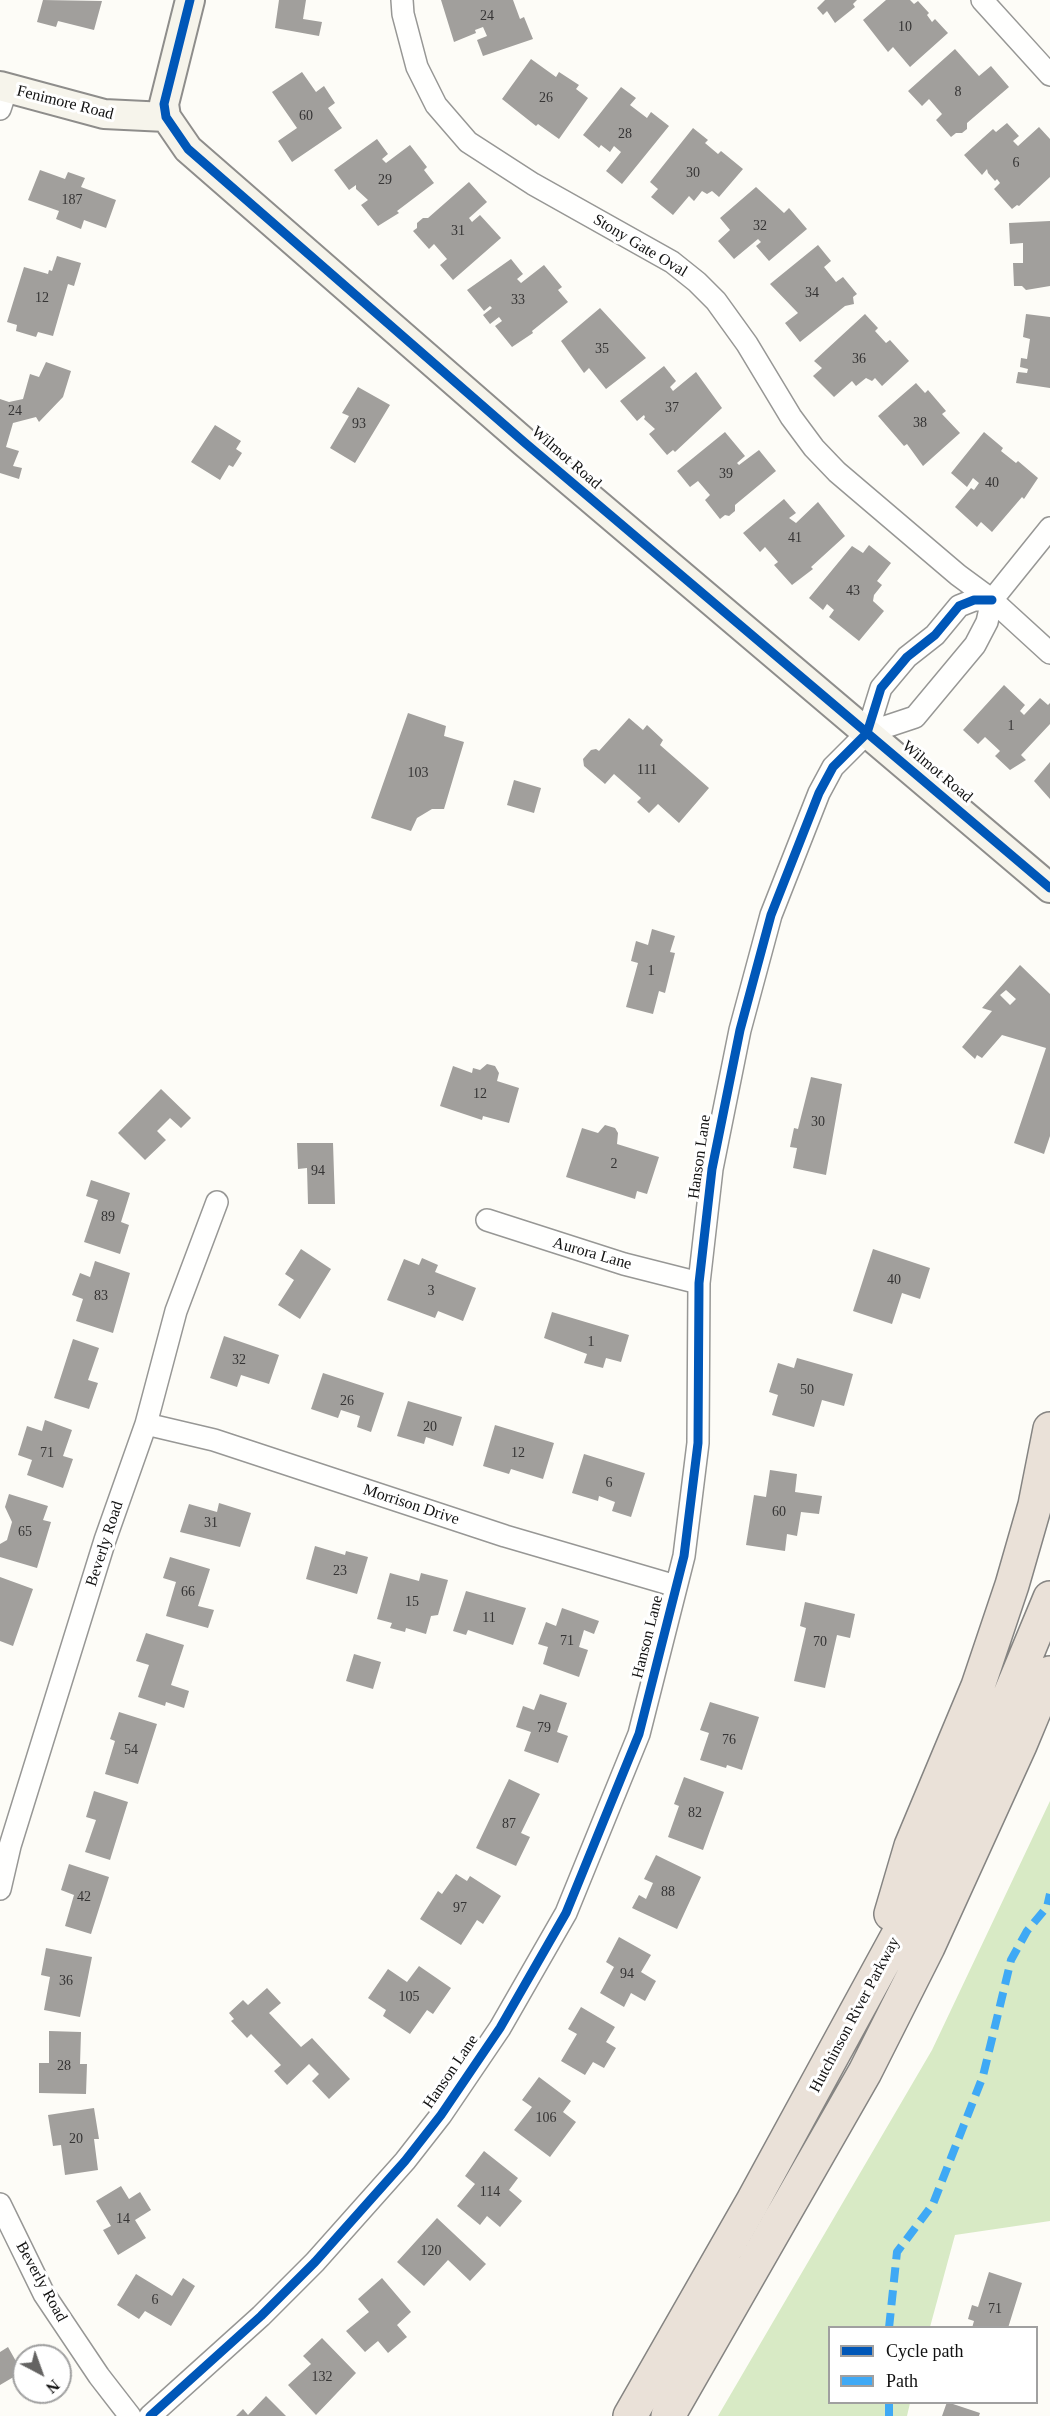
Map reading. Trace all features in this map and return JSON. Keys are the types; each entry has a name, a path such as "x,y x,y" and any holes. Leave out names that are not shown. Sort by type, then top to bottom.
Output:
{"highway":[{"path":"872,1980 911,1846 978,1686 1012,1585 1035,1505 1050,1429"},
{"name":"Hutchinson River Parkway","path":"630,2416 776,2159 903,1926 996,1728 1050,1598"},
{"name":"Hutchinson River Parkway","path":"668,2416 865,2072 928,1947 1050,1673"},
{"path":"986,1820 1050,1719"}],"street":[{"path":"166,117 165,93 190,0"},
{"name":"Stony Gate Oval","path":"402,0 403,14 417,67 436,105 468,142 524,180 664,257 697,282 716,301 747,344 791,417 814,448 837,472 992,600 1050,653"},
{"path":"982,0 1050,75"},
{"name":"Fenimore Road","path":"2,95 113,116 166,117"},
{"name":"Wilmot Road","path":"166,117 180,139 199,160 375,309 524,442 1050,888"},
{"path":"867,733 915,717 975,645 987,622 992,600 1050,528"},
{"path":"867,733 881,688 908,657 934,635 959,606 974,600 992,600"},
{"name":"Hanson Lane","path":"150,2416 261,2316 367,2206 441,2115 500,2028 566,1912 607,1817 639,1734 676,1586 689,1523 698,1443 699,1283 718,1127 752,981 771,915 819,793 833,767 867,733"},
{"name":"Beverly Road","path":"0,1889 10,1846 102,1551 146,1424 176,1311 217,1202"},
{"name":"Aurora Lane","path":"487,1220 606,1259 699,1283"},
{"name":"Morrison Drive","path":"146,1424 214,1440 515,1539 676,1586"},
{"name":"Beverly Road","path":"0,2204 44,2294 99,2376 130,2416"}],"green space":[{"path":"1050,1801 1050,2221 955,2235 930,2326 828,2326 828,2404 910,2404 907,2416 718,2416 932,2050"}],"building":[{"path":"43,0 102,1 94,30 58,21 56,27 37,22"},
{"path":"279,0 306,0 303,19 322,22 319,36 275,28"},
{"path":"441,0 513,0 520,19 524,17 533,39 483,56 477,40 487,36 483,27 475,30 476,33 454,42"},
{"path":"825,0 857,0 853,4 855,7 835,23 827,11 823,15 817,8"},
{"path":"886,0 910,0 914,4 918,1 929,13 927,15 932,22 935,19 948,33 910,67 893,47 888,52 863,20"},
{"path":"955,49 979,76 991,66 1009,87 967,123 967,129 951,137 936,120 942,114 929,99 922,106 908,91"},
{"path":"531,59 556,77 559,72 579,85 576,89 588,98 559,139 538,124 536,126 502,99"},
{"path":"302,72 316,92 324,86 335,103 328,108 342,128 292,162 278,141 297,128 272,92"},
{"path":"621,87 636,98 630,105 647,118 651,112 669,126 622,184 606,171 621,152 614,146 610,152 601,145 599,148 583,135"},
{"path":"1007,123 1019,136 1013,141 1018,146 1039,127 1050,139 1050,177 1019,206 1012,209 994,189 1000,183 997,179 995,181 987,169 982,175 964,155 993,129 996,132"},
{"path":"693,128 708,140 705,143 718,154 721,151 743,169 719,197 712,191 707,194 702,191 694,201 689,196 673,215 651,197 658,189 650,182"},
{"path":"377,139 388,154 382,159 386,163 410,145 427,167 424,170 434,183 397,211 399,213 378,226 361,205 368,200 356,189 356,185 349,190 334,170"},
{"path":"40,170 65,179 68,172 85,178 81,187 116,200 106,228 84,220 81,229 56,219 59,211 28,200"},
{"path":"469,182 487,202 469,218 472,222 480,215 501,238 453,280 440,265 447,259 434,244 429,249 413,231 417,228 417,223 423,218 428,218"},
{"path":"756,187 784,213 789,208 807,229 769,261 756,246 761,242 758,239 734,259 718,241 730,230 720,218"},
{"path":"1050,221 1050,286 1026,290 1022,286 1014,286 1013,263 1023,263 1023,243 1010,244 1009,223"},
{"path":"818,245 831,261 824,267 836,282 843,277 857,294 853,297 854,304 845,306 800,342 785,323 798,313 770,284"},
{"path":"57,256 81,263 74,286 68,284 53,336 38,332 36,337 16,331 17,325 7,322 24,267 48,274 49,270 52,271"},
{"path":"511,259 523,274 517,279 521,283 544,265 562,287 558,290 568,302 532,331 533,333 512,347 495,326 502,321 499,317 490,324 483,315 492,308 490,306 484,311 467,290"},
{"path":"600,308 646,358 606,389 589,368 584,373 561,341"},
{"path":"865,314 878,328 875,331 886,343 890,340 909,361 882,386 875,378 872,381 866,378 856,386 852,381 834,397 813,376 822,368 814,361"},
{"path":"1026,314 1050,317 1050,388 1016,383 1018,372 1027,373 1028,369 1020,367 1021,358 1027,359 1030,339 1023,337"},
{"path":"46,362 71,371 63,397 39,422 36,417 13,423 6,447 19,451 13,466 22,468 19,479 0,473 0,399 9,402 23,399 30,374 39,377"},
{"path":"664,366 676,381 670,387 673,391 696,372 722,408 675,452 673,450 667,455 649,434 655,429 644,419 644,415 637,421 620,401"},
{"path":"916,383 925,393 928,390 946,411 942,414 960,433 923,466 907,444 904,446 878,416"},
{"path":"358,387 390,405 355,463 330,448 349,416 342,413"},
{"path":"215,425 241,441 236,449 242,453 233,467 229,465 220,480 191,462"},
{"path":"725,432 745,456 737,463 739,465 759,450 776,471 735,505 735,511 720,519 705,500 710,495 698,481 690,487 677,471"},
{"path":"984,432 1003,448 1001,451 1016,463 1018,461 1038,478 1024,499 1022,497 992,532 981,522 977,527 955,507 971,488 974,490 979,483 973,478 967,487 951,473"},
{"path":"784,499 796,513 789,518 796,523 818,502 845,536 811,567 813,569 792,585 774,565 778,562 765,547 760,552 743,533"},
{"path":"869,545 891,563 877,581 882,585 874,595 873,601 884,611 859,641 829,617 834,610 827,604 823,610 809,598 852,546 863,553"},
{"path":"1004,685 1025,705 1020,711 1024,715 1040,698 1048,705 1050,703 1050,724 1021,755 1026,760 1010,770 995,756 1000,751 985,737 978,744 963,730"},
{"path":"408,713 446,726 444,736 464,742 444,809 432,809 417,818 411,831 371,818"},
{"path":"629,718 643,730 647,725 663,740 660,745 709,788 679,823 658,804 649,813 637,802 641,798 614,774 605,784 584,766 583,759 591,750 599,751"},
{"path":"1050,762 1050,799 1034,781"},
{"path":"514,780 541,788 534,813 507,805"},
{"path":"652,929 675,936 670,952 675,953 665,993 659,991 653,1014 626,1007 638,963 631,961 636,941 648,945"},
{"path":"1020,965 1050,994 1050,1136 1044,1154 1014,1143 1046,1048 1002,1035 982,1058 977,1055 975,1059 962,1047 992,1011 982,1008","holes":["1006,990 1016,999 1010,1005 1000,995"]},
{"path":"487,1064 495,1066 499,1073 497,1081 519,1088 509,1123 483,1116 482,1120 440,1106 453,1066 472,1073 473,1068 480,1070"},
{"path":"811,1077 842,1084 826,1175 793,1168 797,1148 790,1147 794,1128 798,1129"},
{"path":"161,1089 191,1118 181,1128 170,1118 157,1131 166,1140 145,1160 118,1133"},
{"path":"605,1125 615,1128 618,1133 617,1144 659,1157 647,1194 637,1191 635,1199 566,1177 582,1128 598,1133"},
{"path":"297,1143 333,1143 335,1204 308,1204 307,1168 298,1169"},
{"path":"91,1180 130,1193 121,1222 129,1225 120,1254 84,1242 98,1200 86,1196"},
{"path":"301,1249 331,1269 300,1319 278,1305 294,1280 285,1274"},
{"path":"873,1249 930,1268 920,1299 902,1293 892,1324 853,1311"},
{"path":"422,1258 438,1265 435,1272 476,1288 463,1321 438,1311 435,1318 387,1300 404,1259 419,1265"},
{"path":"95,1261 130,1273 113,1333 76,1321 83,1299 72,1295 80,1273 90,1277"},
{"path":"552,1312 629,1335 621,1362 606,1358 603,1368 584,1363 587,1354 544,1338"},
{"path":"224,1336 279,1355 269,1384 241,1375 237,1387 210,1378"},
{"path":"73,1339 99,1348 88,1380 98,1383 89,1409 54,1398"},
{"path":"797,1358 853,1374 844,1406 822,1400 814,1427 772,1415 778,1395 769,1392 778,1363 794,1368"},
{"path":"323,1373 384,1393 371,1432 357,1427 360,1416 341,1410 338,1418 311,1409"},
{"path":"408,1401 462,1417 453,1446 426,1437 424,1444 397,1436"},
{"path":"45,1420 72,1430 63,1456 73,1459 63,1488 27,1475 32,1460 18,1455 27,1426 42,1431"},
{"path":"495,1425 554,1443 543,1479 511,1469 509,1474 483,1466"},
{"path":"584,1454 645,1473 631,1517 612,1511 615,1502 599,1496 598,1501 572,1493"},
{"path":"770,1470 797,1474 795,1492 822,1496 819,1514 801,1512 797,1536 787,1534 785,1551 746,1545 754,1495 766,1497"},
{"path":"9,1494 48,1506 43,1520 51,1522 37,1568 0,1557 0,1544 7,1540 12,1522 5,1507"},
{"path":"219,1503 251,1513 240,1547 180,1532 189,1504 217,1512"},
{"path":"315,1546 345,1555 346,1551 368,1557 357,1594 306,1579"},
{"path":"170,1557 210,1569 198,1606 214,1610 208,1628 166,1616 176,1582 163,1578"},
{"path":"390,1573 419,1581 421,1573 448,1580 438,1615 431,1616 426,1634 406,1628 405,1632 390,1628 392,1623 377,1619"},
{"path":"0,1577 33,1589 13,1646 0,1641"},
{"path":"466,1591 526,1608 513,1645 468,1630 466,1635 453,1631"},
{"path":"805,1602 855,1614 850,1638 837,1635 825,1688 794,1681 806,1628 800,1626"},
{"path":"562,1608 599,1621 594,1634 584,1630 579,1647 588,1650 579,1677 543,1664 548,1647 538,1644 546,1622 556,1626"},
{"path":"146,1633 184,1645 171,1685 189,1691 184,1708 166,1702 165,1706 138,1697 149,1665 136,1661"},
{"path":"354,1654 381,1662 373,1689 346,1681"},
{"path":"540,1694 567,1703 557,1732 568,1736 558,1763 524,1751 531,1732 516,1727 523,1706 534,1710"},
{"path":"710,1702 759,1717 742,1770 700,1760 709,1733 700,1730"},
{"path":"119,1712 157,1724 138,1784 105,1774 115,1741 110,1739"},
{"path":"684,1777 724,1792 703,1850 668,1837 679,1806 674,1804"},
{"path":"509,1779 540,1794 521,1833 530,1837 516,1866 476,1848"},
{"path":"94,1791 128,1802 110,1860 85,1852 96,1820 86,1817"},
{"path":"656,1855 701,1877 677,1929 632,1908 639,1895 646,1899 653,1883 644,1879"},
{"path":"69,1864 109,1877 91,1934 65,1926 74,1895 61,1890"},
{"path":"456,1874 467,1881 470,1876 501,1896 483,1924 477,1920 461,1945 420,1919 438,1891 442,1894"},
{"path":"619,1937 651,1955 641,1972 656,1981 645,2001 631,1993 624,2007 600,1993 614,1967 606,1962"},
{"path":"46,1948 92,1957 80,2017 44,2010 50,1977 41,1975"},
{"path":"419,1966 451,1988 433,2014 427,2010 410,2034 383,2016 386,2010 368,1998 388,1969 407,1982"},
{"path":"267,1988 281,2003 269,2013 301,2047 312,2038 350,2079 329,2099 312,2081 319,2074 309,2064 287,2085 274,2071 281,2065 251,2034 247,2038 231,2021 234,2019 229,2013 243,2000 248,2005"},
{"path":"581,2007 615,2027 606,2042 616,2048 604,2068 593,2062 585,2075 561,2061 577,2034 568,2029"},
{"path":"49,2031 81,2032 80,2064 87,2064 86,2094 39,2093 39,2063 49,2063"},
{"path":"539,2077 571,2101 563,2112 576,2122 550,2157 514,2130 532,2107 522,2100"},
{"path":"94,2108 99,2139 94,2139 98,2170 65,2175 61,2145 53,2146 48,2115"},
{"path":"484,2151 518,2178 509,2190 522,2201 500,2227 487,2216 480,2225 457,2206 475,2184 465,2176"},
{"path":"121,2186 129,2199 140,2192 151,2210 135,2220 146,2238 118,2255 103,2230 111,2226 96,2201"},
{"path":"437,2218 486,2264 470,2281 448,2260 424,2286 397,2262"},
{"path":"989,2272 1022,2283 1009,2326 973,2326 974,2321 968,2319 972,2305 978,2307"},
{"path":"136,2274 172,2296 183,2278 195,2286 171,2326 145,2311 139,2319 117,2305"},
{"path":"382,2278 411,2312 397,2325 407,2337 388,2353 378,2341 365,2352 346,2331 369,2312 358,2299"},
{"path":"322,2338 356,2373 316,2415 288,2385 311,2364 303,2356"},
{"path":"8,2347 12,2354 12,2378 0,2385 0,2352"},
{"path":"266,2396 286,2416 236,2416 243,2409 248,2415"},
{"path":"946,2404 980,2413 979,2416 942,2416"}],"marked path":[{"path":"889,2326 897,2252 933,2204 983,2076 1011,1960 1027,1931 1047,1907 1050,1894"},
{"path":"889,2404 889,2416"}],"cycle path":[{"path":"190,0 164,104 166,117 188,149 524,442 1050,888"},
{"path":"150,2416 261,2316 315,2262 405,2161 441,2115 500,2028 566,1913 639,1734 684,1556 698,1443 699,1283 712,1169 740,1030 771,915 819,793 833,767 867,733 881,688 907,657 935,635 959,606 974,600 992,600"}]}
